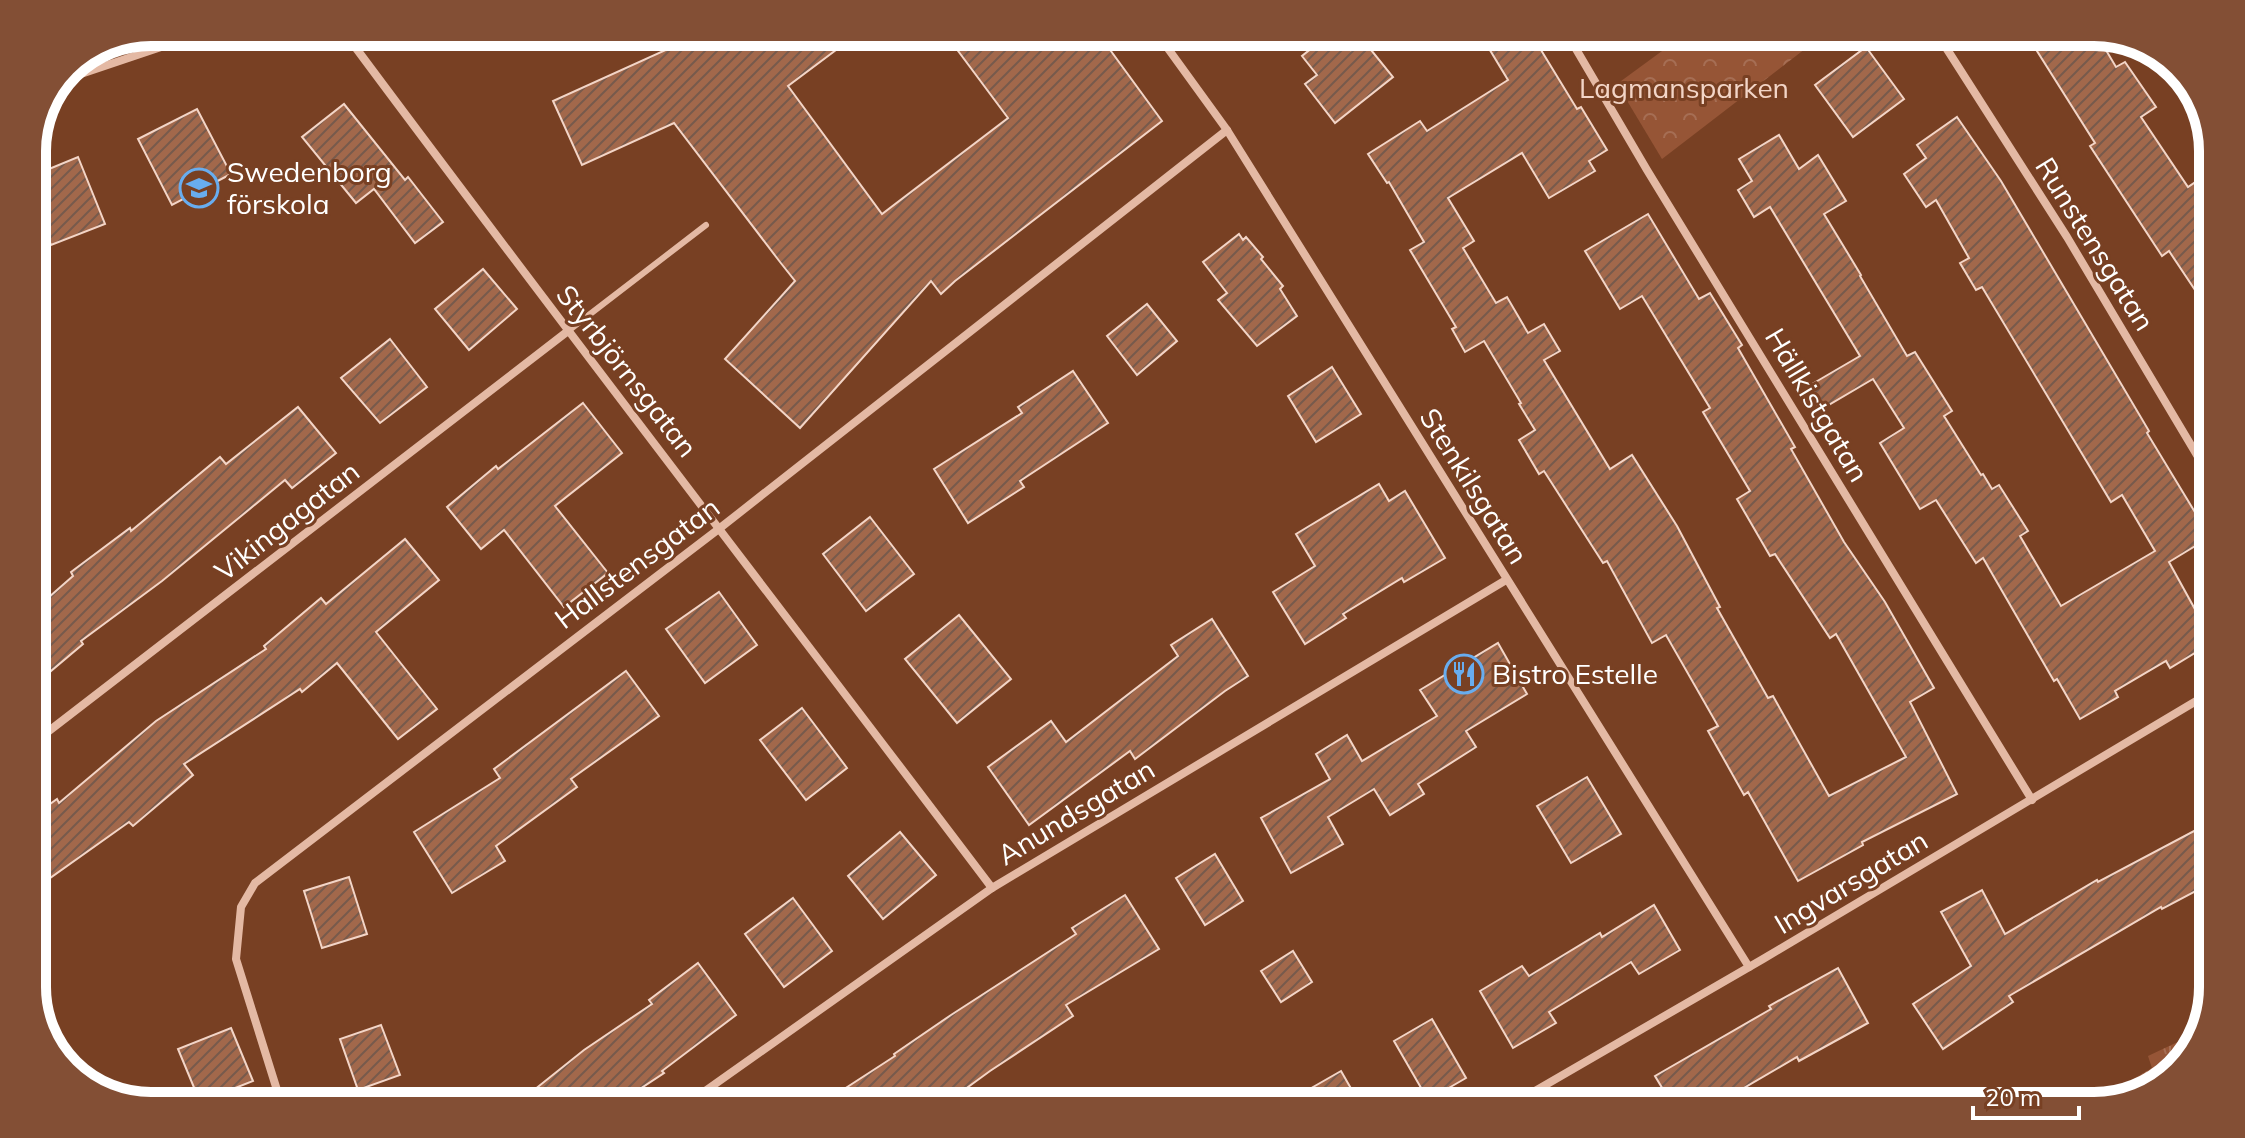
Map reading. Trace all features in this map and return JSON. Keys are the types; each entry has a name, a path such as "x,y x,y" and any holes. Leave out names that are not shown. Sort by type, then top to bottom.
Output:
{"street":[{"path":"80,74 164,46"},
{"name":"Styrbjörnsgatan","path":"354,46 992,888"},
{"name":"Stenkilsgatan","path":"1166,46 1227,130 1749,967"},
{"name":"Hällkistgatan","path":"1574,46 2032,800"},
{"name":"Runstensgatan","path":"1945,46 2067,237 2199,459"},
{"name":"Hallstensgatan","path":"278,1092 236,959 241,907 255,883 720,528 1227,130"},
{"name":"Vikingagatan","path":"46,733 568,331"},
{"name":"Anundsgatan","path":"704,1092 992,888 1506,580"},
{"name":"Ingvarsgatan","path":"1533,1092 2199,699"}],"lane":[{"path":"568,331 706,225"}],"green space":[{"name":"Lagmansparken","path":"1669,46 1809,46 1662,159 1617,84"},
{"path":"2186,1038 2173,1056 2153,1074 2116,1089 2152,1068 2148,1056"}],"building":[{"path":"667,46 841,46 788,86 882,214 1008,118 954,46 1107,46 1162,121 941,294 931,281 800,428 725,359 795,281 674,123 582,165 553,101 668,49"},
{"path":"1314,46 1348,46 1351,50 1356,46 1368,46 1393,77 1335,123 1305,84 1317,75 1302,56"},
{"path":"1487,46 1539,46 1577,109 1581,107 1607,150 1589,161 1595,171 1549,198 1522,153 1448,198 1474,241 1463,248 1496,303 1507,297 1528,333 1544,324 1560,351 1544,360 1610,469 1632,455 1677,526 1720,607 1717,608 1768,698 1773,696 1829,796 1906,757 1836,634 1830,638 1775,554 1770,556 1737,499 1750,491 1703,412 1710,408 1642,296 1620,309 1585,251 1648,214 1699,299 1710,293 1742,345 1738,348 1795,447 1791,449 1934,688 1910,702 1957,794 1862,842 1863,845 1798,881 1748,792 1744,795 1708,731 1718,726 1666,635 1652,643 1607,561 1603,563 1544,471 1539,474 1519,440 1535,430 1484,341 1465,352 1452,329 1456,327 1410,250 1424,242 1389,182 1368,154 1420,121 1427,131 1508,80"},
{"path":"2034,46 2104,47 2116,67 2125,62 2156,107 2141,117 2188,187 2199,180 2199,296 2169,251 2162,256 2090,146 2095,143"},
{"path":"1866,47 1904,99 1853,137 1815,85"},
{"path":"344,104 443,222 415,243 374,189 356,203 302,137"},
{"path":"197,109 231,174 172,205 138,139"},
{"path":"1957,117 2001,181 2199,519 2199,544 2169,562 2199,617 2199,650 2170,668 2166,661 2115,691 2118,697 2080,719 2057,679 2054,681 1983,558 1976,563 1936,500 1920,509 1880,443 1904,428 1873,379 1820,410 1807,387 1860,356 1770,207 1754,217 1738,190 1752,181 1739,159 1779,135 1799,169 1818,155 1846,201 1824,214 1907,356 1915,352 1952,411 1944,416 1981,475 1992,489 1999,485 2028,531 2020,536 2061,606 2155,551 2122,495 2111,502 1982,287 1976,290 1960,263 1969,258 1936,200 1926,207 1904,174 1926,158 1917,145"},
{"path":"78,157 105,224 51,245 46,233 46,170"},
{"path":"1239,234 1243,240 1246,237 1263,257 1261,259 1283,286 1280,289 1297,316 1257,346 1218,300 1227,293 1203,262"},
{"path":"483,269 517,309 469,350 435,309"},
{"path":"1147,304 1177,341 1137,375 1107,336"},
{"path":"390,339 427,387 380,423 341,378"},
{"path":"1332,367 1361,414 1316,442 1288,396"},
{"path":"1073,371 1108,423 1020,481 1024,487 968,523 934,469 1022,413 1018,407"},
{"path":"583,403 622,453 555,506 608,573 564,607 504,530 481,549 447,507 496,466 498,469"},
{"path":"298,407 336,453 292,488 285,480 162,581 81,641 83,644 46,675 46,600 73,576 71,572 130,528 131,531 220,457 226,464"},
{"path":"1379,484 1389,501 1405,491 1445,558 1404,582 1402,578 1343,614 1346,618 1305,644 1273,592 1315,566 1296,534"},
{"path":"870,517 914,574 866,611 823,554"},
{"path":"405,539 439,580 376,632 437,709 398,739 337,663 302,692 300,689 184,764 193,775 133,826 129,822 46,881 46,807 57,799 59,803 156,721 266,649 264,646 321,598 326,604"},
{"path":"719,592 757,645 705,683 666,629"},
{"path":"959,615 1011,679 957,723 905,659"},
{"path":"1212,619 1248,676 1135,759 1130,751 1029,825 988,767 1051,721 1066,742 1178,656 1171,645"},
{"path":"1498,643 1527,694 1466,731 1476,747 1418,784 1424,794 1390,815 1374,789 1328,817 1343,844 1291,873 1261,818 1330,779 1316,754 1347,735 1362,761 1437,716 1420,690"},
{"path":"626,671 659,716 571,779 577,787 496,846 505,861 452,893 414,832 500,778 494,769"},
{"path":"802,708 847,768 806,800 760,740"},
{"path":"1587,777 1621,834 1571,863 1537,806"},
{"path":"2199,828 2199,889 2161,907 2009,996 2013,1002 1943,1049 1913,1004 1971,966 1941,912 1982,890 2005,934"},
{"path":"900,832 936,875 883,919 848,876"},
{"path":"1215,854 1243,901 1205,925 1176,878"},
{"path":"349,877 367,934 322,948 304,891"},
{"path":"1125,895 1159,949 1066,1005 1073,1016 961,1092 840,1092 1076,934 1072,928"},
{"path":"793,898 832,951 784,987 745,934"},
{"path":"1654,905 1680,950 1639,974 1631,962 1549,1012 1556,1023 1513,1048 1480,991 1522,966 1529,976"},
{"path":"1293,951 1312,982 1281,1002 1261,971"},
{"path":"698,963 736,1015 635,1092 532,1092 584,1050 652,1004 649,1000"},
{"path":"1838,968 1868,1023 1799,1061 1797,1057 1737,1092 1665,1092 1655,1076 1771,1009 1769,1006"},
{"path":"1432,1019 1466,1078 1442,1092 1423,1092 1394,1041"},
{"path":"381,1025 400,1075 358,1090 340,1039"},
{"path":"231,1028 253,1081 225,1092 196,1092 178,1049"},
{"path":"1341,1071 1353,1092 1304,1092"}],"place":[{"name":"Swedenborg förskola","path":"199,188"},
{"name":"Bistro Estelle","path":"1464,674"}]}
